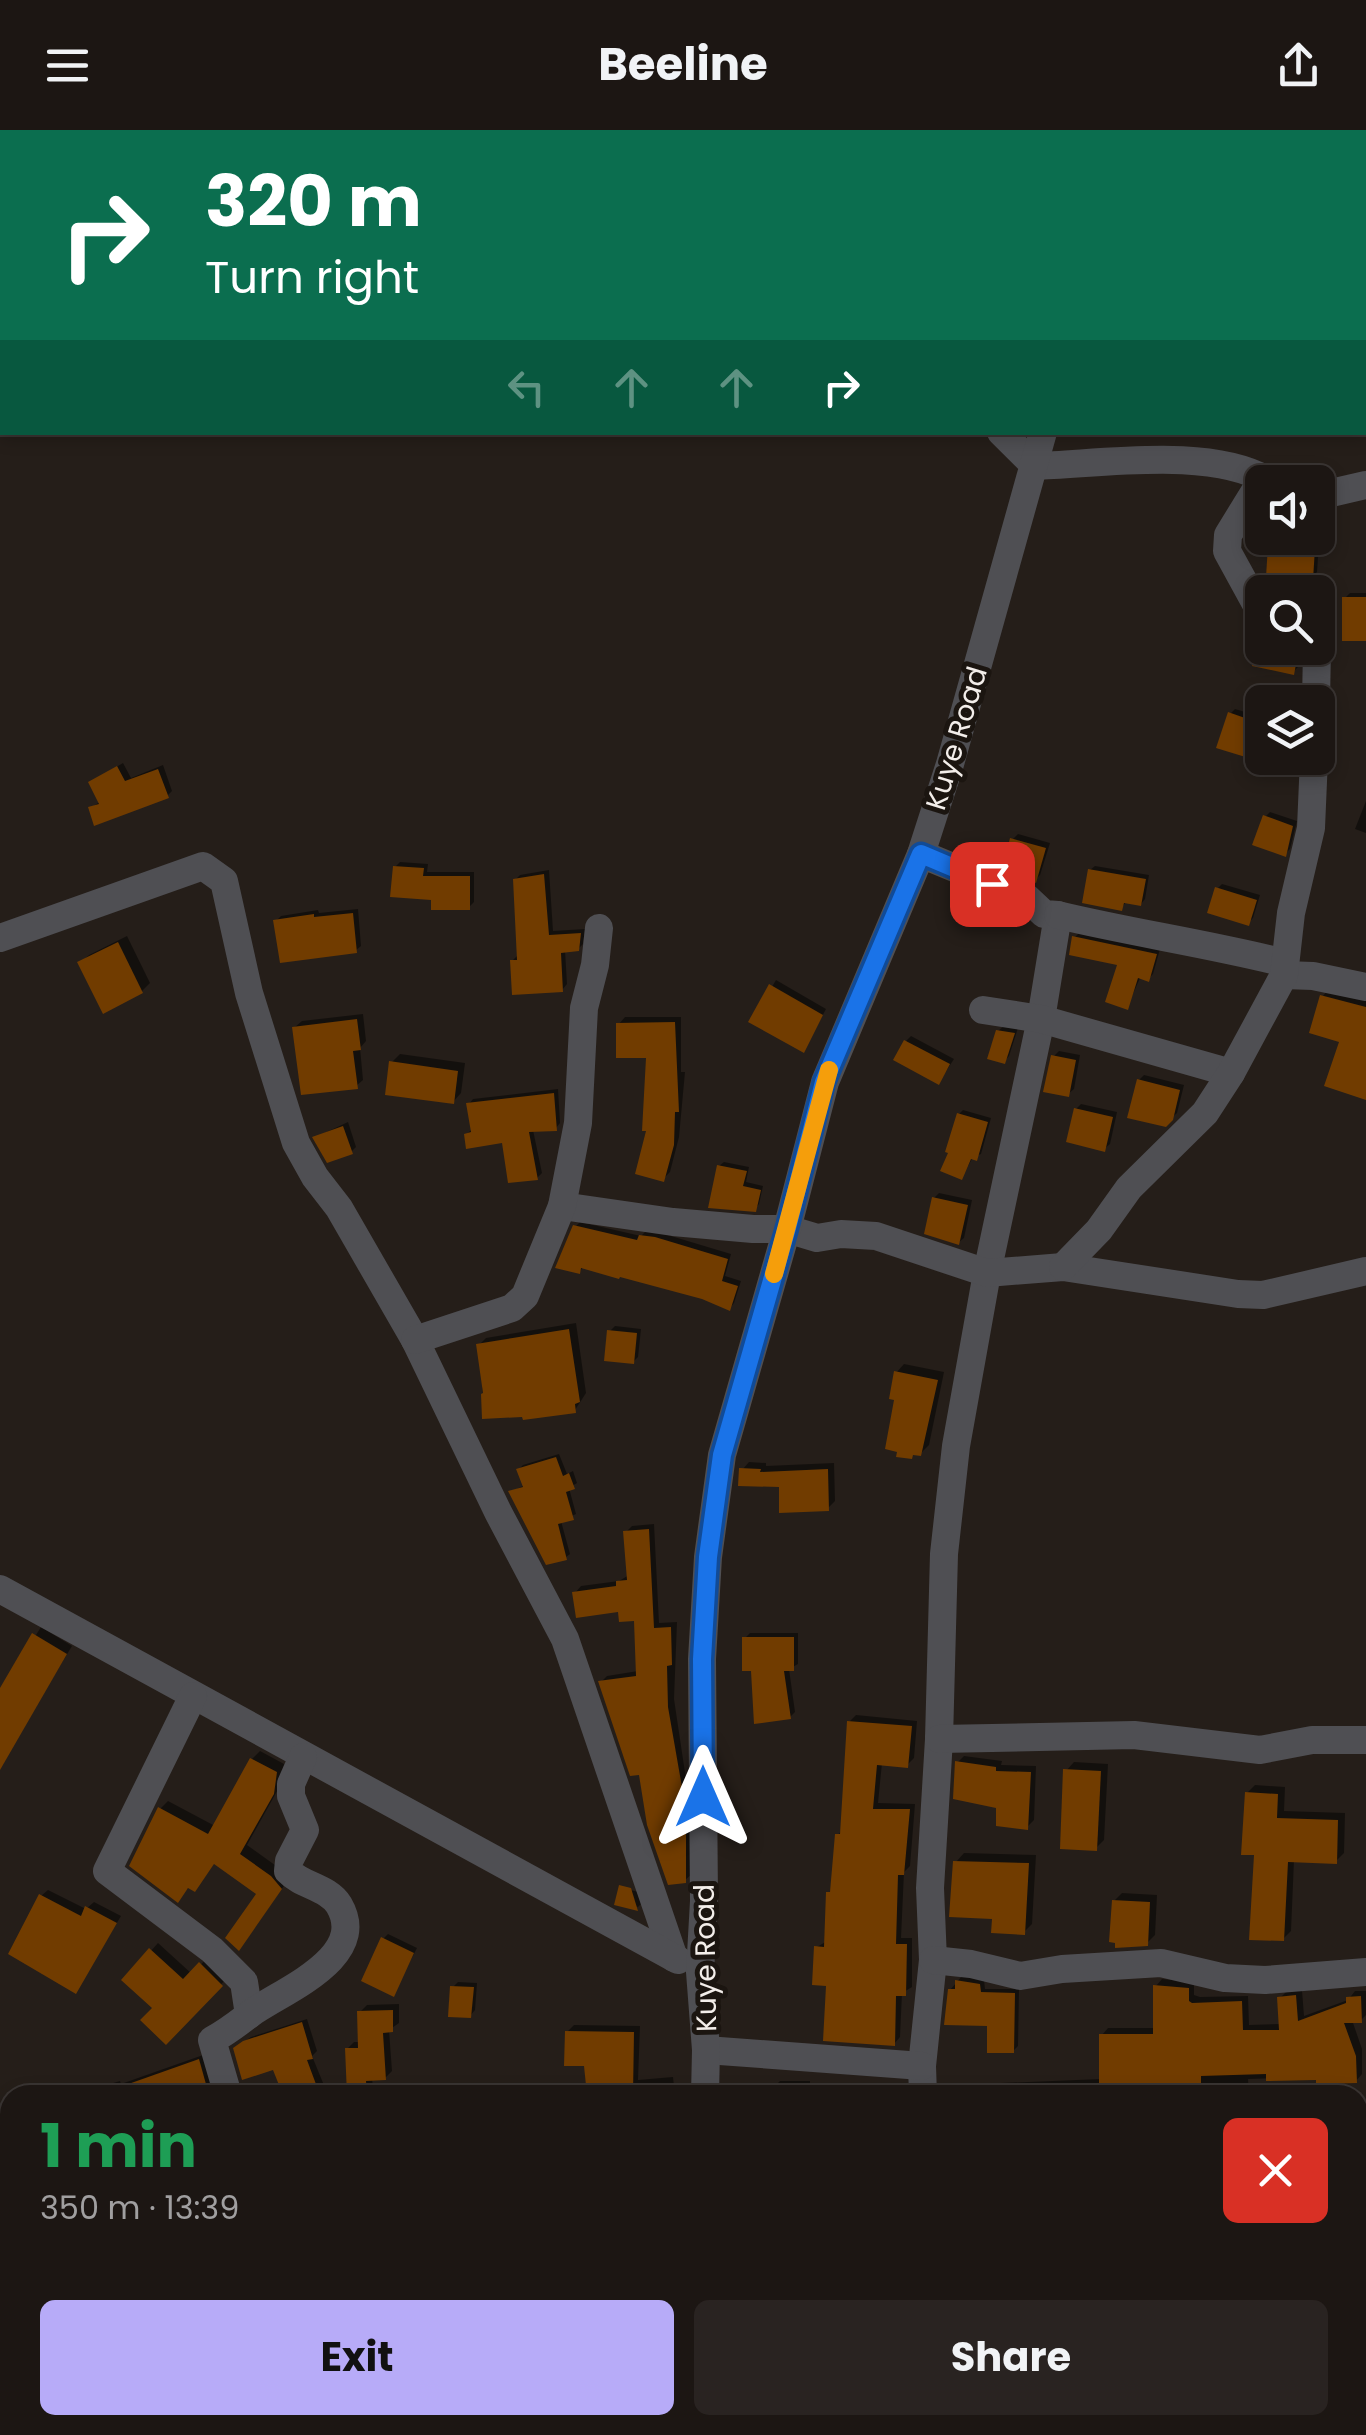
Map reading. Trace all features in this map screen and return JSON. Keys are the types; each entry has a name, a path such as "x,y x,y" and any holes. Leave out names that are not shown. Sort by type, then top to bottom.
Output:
{"street":[{"path":"1004,435 1035,466 1192,460 1219,462 1245,472"},
{"name":"Kuye Road","path":"704,2085 700,1972 704,1901 702,1659 708,1557 722,1455 824,1082 921,854 1042,435"},
{"path":"1335,492 1366,485"},
{"path":"1245,510 1228,535 1228,551 1245,583"},
{"path":"1063,1267 1099,1230 1129,1188 1205,1113 1232,1073 1284,969 1291,913 1311,828 1313,775"},
{"path":"921,854 1027,898 1044,914 1221,946 1284,969 1366,987"},
{"path":"0,938 203,866 224,881 249,992 296,1143 340,1208 415,1340 498,1512 566,1639 674,1958"},
{"path":"923,2085 933,1960 930,1888 944,1554 956,1446 1058,915"},
{"path":"415,1340 512,1308 526,1296 562,1206 578,1123 584,1008 595,965 598,928"},
{"path":"983,1010 1041,1019 1232,1073"},
{"path":"562,1206 753,1230 787,1228 817,1238 876,1236 987,1273 1063,1267 1262,1295 1366,1272"},
{"path":"0,1589 700,1972"},
{"path":"192,1696 106,1871 212,1950 244,1982 249,2015"},
{"path":"939,1738 1134,1735 1260,1750 1312,1740 1366,1740"},
{"path":"225,2085 212,2040 321,1971 342,1943 346,1926 333,1896 295,1878 288,1870 305,1830 291,1796 291,1784 303,1757"},
{"path":"933,1960 1020,1976 1062,1969 1162,1963 1245,1979 1366,1972"},
{"path":"706,2050 922,2066"}],"building":[{"path":"1267,555 1315,555 1313,575 1266,575"},
{"path":"1342,597 1366,597 1366,641 1342,641"},
{"path":"1252,665 1296,665 1294,675"},
{"path":"1228,712 1245,718 1245,757 1216,748"},
{"path":"117,766 125,781 158,769 169,798 94,826 88,807 99,804 88,782"},
{"path":"1263,815 1293,826 1286,857 1252,845"},
{"path":"1010,838 1046,848 1036,883 1002,869"},
{"path":"393,866 424,868 423,876 470,876 470,910 431,910 431,900 390,897"},
{"path":"1088,869 1146,879 1141,906 1124,903 1122,911 1082,903"},
{"path":"544,874 549,935 581,933 579,951 561,953 563,992 512,995 510,960 517,960 513,879"},
{"path":"1215,887 1257,900 1249,926 1207,913"},
{"path":"353,913 357,953 280,963 273,920"},
{"path":"1072,936 1157,954 1149,982 1138,978 1128,1010 1105,1002 1117,965 1069,955"},
{"path":"118,942 143,993 103,1014 77,962"},
{"path":"769,984 823,1015 804,1053 748,1022"},
{"path":"1320,995 1366,1007 1366,1100 1324,1086 1339,1042 1309,1033"},
{"path":"357,1019 361,1050 353,1051 358,1089 301,1095 292,1027"},
{"path":"675,1022 679,1112 675,1112 674,1145 664,1182 635,1174 646,1131 642,1131 646,1058 616,1058 616,1023"},
{"path":"996,1030 1015,1033 1005,1064 987,1059"},
{"path":"904,1040 950,1064 939,1085 893,1060"},
{"path":"1051,1055 1076,1060 1069,1097 1043,1092"},
{"path":"389,1061 458,1071 454,1104 385,1095"},
{"path":"1137,1079 1180,1090 1173,1120 1166,1127 1127,1118"},
{"path":"554,1093 557,1131 529,1132 538,1180 508,1183 502,1143 466,1149 464,1134 471,1132 466,1103"},
{"path":"1074,1108 1113,1117 1105,1152 1066,1142"},
{"path":"957,1113 988,1122 977,1161 971,1159 962,1180 940,1171"},
{"path":"343,1126 353,1154 327,1163 312,1137"},
{"path":"717,1165 747,1171 743,1186 761,1190 756,1212 708,1208"},
{"path":"932,1197 968,1205 959,1245 924,1234"},
{"path":"573,1225 637,1240 639,1235 655,1237 728,1259 722,1281 738,1286 730,1311 702,1299 620,1277 581,1268 580,1274 555,1268"},
{"path":"569,1329 580,1402 575,1404 576,1413 523,1420 482,1419 483,1393 476,1344"},
{"path":"607,1330 637,1333 634,1364 604,1361"},
{"path":"894,1371 938,1380 921,1456 913,1455 912,1459 896,1457 897,1452 885,1449 894,1400 889,1399"},
{"path":"556,1457 563,1476 569,1473 575,1489 566,1492 574,1520 558,1524 567,1560 546,1565 508,1491 523,1487 516,1469"},
{"path":"739,1468 761,1469 760,1472 828,1469 829,1511 779,1513 779,1487 738,1486"},
{"path":"649,1529 654,1628 671,1627 668,1707 686,1810 686,1883 668,1885 647,1825 639,1775 630,1776 598,1681 636,1676 634,1621 619,1622 618,1612 576,1618 572,1592 616,1586 616,1581 627,1580 623,1531"},
{"path":"32,1633 67,1654 0,1770 0,1688"},
{"path":"742,1637 794,1637 794,1671 784,1671 791,1719 754,1724 751,1671 742,1671"},
{"path":"847,1721 912,1726 908,1768 877,1765 873,1809 910,1809 904,1875 898,1875 896,1944 907,1944 906,1996 896,1996 895,2046 823,2041 826,1986 812,1985 814,1946 824,1947 826,1892 830,1892 835,1834 840,1834"},
{"path":"250,1758 277,1772 274,1794 240,1854 282,1889 239,1951 225,1938 256,1894 214,1864 195,1892 188,1888 178,1903 129,1866 158,1807 208,1834"},
{"path":"955,1761 996,1767 996,1771 1031,1772 1028,1830 996,1826 996,1808 953,1799"},
{"path":"1063,1769 1101,1771 1097,1851 1060,1849"},
{"path":"1245,1792 1278,1794 1277,1818 1338,1820 1337,1864 1288,1862 1284,1941 1249,1940 1254,1855 1241,1855"},
{"path":"953,1861 1029,1863 1025,1935 991,1933 992,1919 949,1917"},
{"path":"619,1885 631,1888 638,1911 614,1905"},
{"path":"39,1894 81,1916 85,1906 117,1923 76,1994 8,1954"},
{"path":"1112,1900 1150,1902 1148,1946 1115,1948 1115,1943 1109,1942"},
{"path":"381,1937 414,1953 394,1997 361,1981"},
{"path":"149,1948 183,1979 199,1962 223,1986 166,2045 140,2020 152,2008 121,1980"},
{"path":"955,1980 980,1984 981,1992 1015,1993 1014,2053 987,2053 987,2026 944,2025 948,1989 955,1989"},
{"path":"1153,1985 1189,1988 1192,2003 1242,2001 1243,2030 1279,2030 1277,1997 1296,1995 1298,2021 1346,2003 1346,1997 1361,1996 1362,2023 1344,2023 1356,2056 1357,2083 1266,2081 1266,2074 1201,2076 1201,2085 1099,2085 1099,2034 1153,2034"},
{"path":"450,1986 474,1987 471,2018 448,2017"},
{"path":"393,2010 393,2032 383,2033 386,2080 347,2085 345,2048 358,2048 357,2011"},
{"path":"302,2022 313,2059 307,2060 316,2085 279,2085 273,2070 242,2080 233,2048 243,2041"},
{"path":"565,2031 634,2032 633,2085 586,2085 584,2066 564,2066"},
{"path":"199,2059 206,2085 126,2085"}],"slow traffic":[{"path":"774,1274 829,1070"}],"route":[{"path":"703,1797 702,1659 708,1557 722,1455 824,1082 921,854 992,884"}]}
